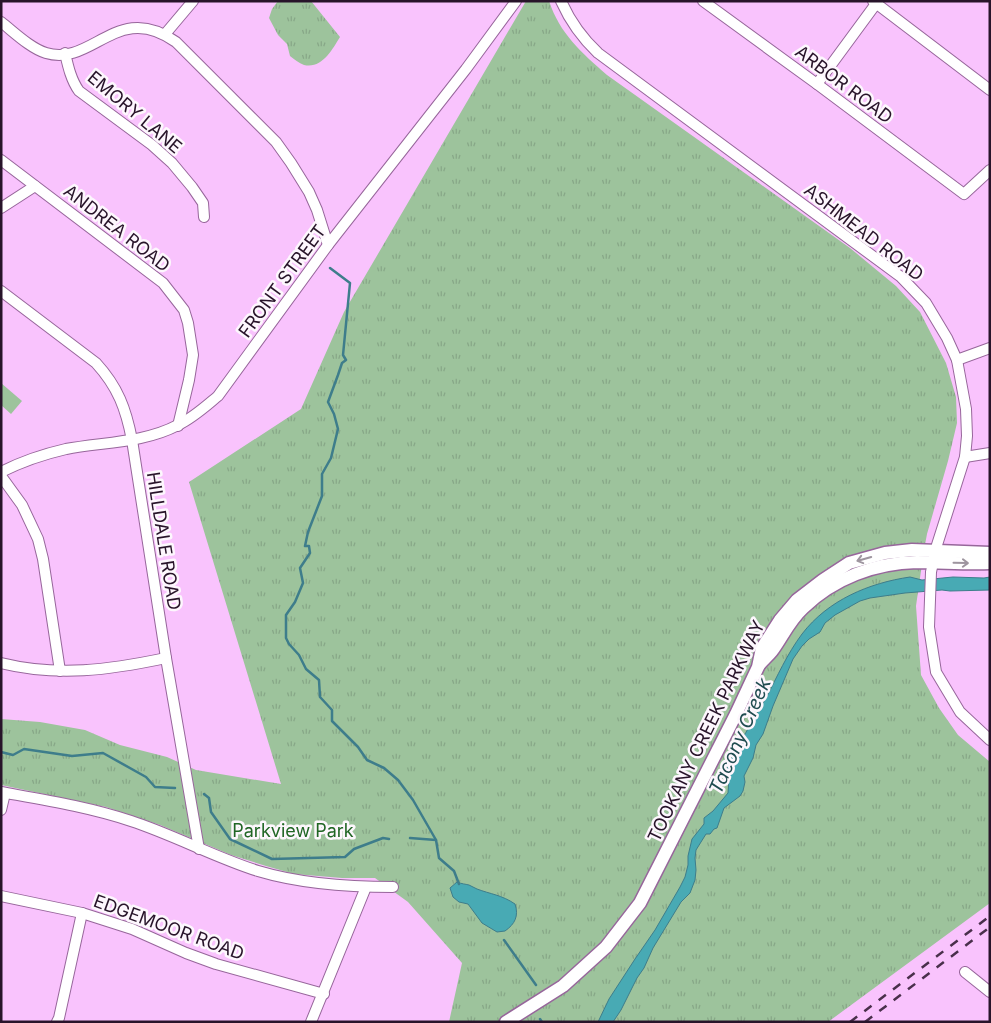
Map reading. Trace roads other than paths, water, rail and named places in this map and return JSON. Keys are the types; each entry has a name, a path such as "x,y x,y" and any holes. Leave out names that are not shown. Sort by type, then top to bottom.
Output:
{"main road":[{"name":"TOOKANY CREEK PARKWAY","path":"506,1022 563,986 606,947 640,903 736,714 758,667 762,648 780,620 797,600 823,580 849,564 885,553 912,550 933,562 990,553"},
{"name":"TOOKANY CREEK PARKWAY","path":"758,667 772,651 787,626 803,608 830,587 848,577 877,566 916,562 990,563"}],"street":[{"path":"166,33 193,1"},
{"name":"FRONT STREET","path":"1,474 23,462 66,449 132,440 156,434 178,426 197,414 218,396 328,245 466,69 516,1"},
{"name":"ASHMEAD ROAD","path":"561,1 578,31 598,53 901,277 926,302 947,338 957,360 964,391 967,436 965,457 933,562 929,627 936,672 960,712 990,740"},
{"name":"ARBOR ROAD","path":"703,1 964,194 990,170"},
{"path":"817,84 876,2 990,90"},
{"path":"1,22 35,48 46,53 55,54 77,50 114,29 123,26 148,26 166,33 276,142 310,192 328,245"},
{"name":"EMORY LANE","path":"65,53 71,76 79,91 148,142 172,163 203,203 204,217"},
{"name":"ANDREA ROAD","path":"1,160 163,283 184,310 193,355 178,426"},
{"path":"1,208 35,186"},
{"name":"HILLDALE ROAD","path":"1,291 96,363 107,375 120,397 128,419 199,849"},
{"path":"957,360 990,348"},
{"path":"965,457 990,453"},
{"path":"1,474 22,505 38,538 43,559 60,671"},
{"path":"1,663 60,671 95,670 129,666 166,658"},
{"path":"1,810 3,792 89,808 162,832 199,849 257,870 280,876 313,882 366,887 393,887"},
{"path":"312,1022 366,887"},
{"name":"EDGEMOOR ROAD","path":"1,896 82,913 132,929 216,964 324,994"},
{"path":"62,1020 82,913"},
{"path":"965,972 990,992"}],"waterway":[{"path":"330,268 350,283 343,355 346,360 342,363 328,402 338,429 331,458 322,474 322,496 308,532 305,546 309,546 310,553 300,568 303,583 295,602 286,615 286,638 299,655 306,669 319,680 320,697 332,710 332,721 358,747 367,760 384,768 398,780 413,800 436,840"},
{"path":"1,752 13,755 24,749 72,756 103,753 146,777 155,787 175,788"},
{"path":"204,794 209,798 211,812 230,839 272,859 345,857 354,849 383,838 389,839"},
{"path":"410,838 436,840 439,858 454,871 459,884"},
{"path":"504,940 536,985"}],"railway":[{"path":"850,1022 990,916"},
{"path":"865,1022 990,927"}],"water label":[{"name":"Tacony Creek","path":"740,736"}],"park label":[{"name":"Parkview Park","path":"293,830"}]}
